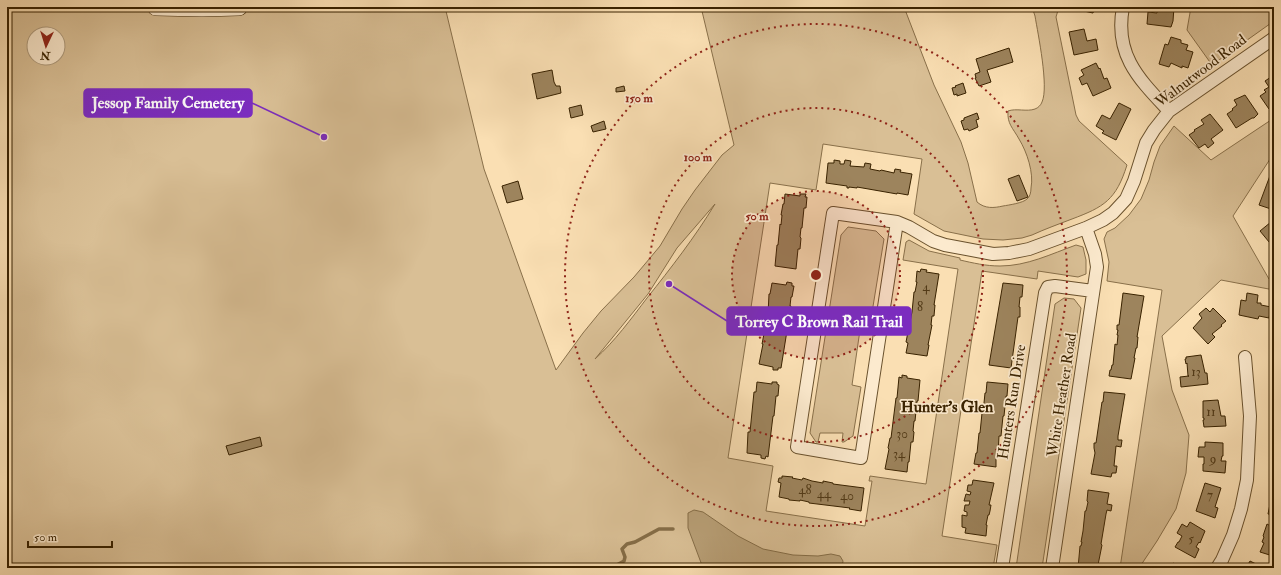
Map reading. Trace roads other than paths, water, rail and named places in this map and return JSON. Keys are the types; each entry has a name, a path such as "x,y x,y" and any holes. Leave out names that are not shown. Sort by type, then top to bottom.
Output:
{"main road":[{"path":"156,7 239,7"}],"street":[{"path":"1123,7 1121,15 1121,34 1125,52 1132,69 1145,86 1169,111"},
{"name":"Walnutwood Road","path":"897,222 861,458 797,447 833,213 897,222 933,241 945,245 993,254 1009,253 1029,249 1086,228 1103,220 1113,213 1126,199 1134,181 1146,143 1169,111 1274,38"},
{"name":"White Heather Road","path":"1052,568 1097,267 1095,254 1086,228"},
{"name":"Hunters Run Drive","path":"1002,568 1045,292 1048,287 1055,286 1094,291"},
{"path":"1217,568 1222,560 1241,509 1247,480 1250,416 1244,357"}],"waterway":[{"path":"614,568 624,561 625,557 622,549 627,544 635,542 659,529 673,529"}],"place":[{"name":"Jessop Family Cemetery","path":"324,137"},
{"name":"Torrey C Brown Rail Trail","path":"669,284"}],"district":[{"name":"Hunter's Glen","path":"947,407"}]}
